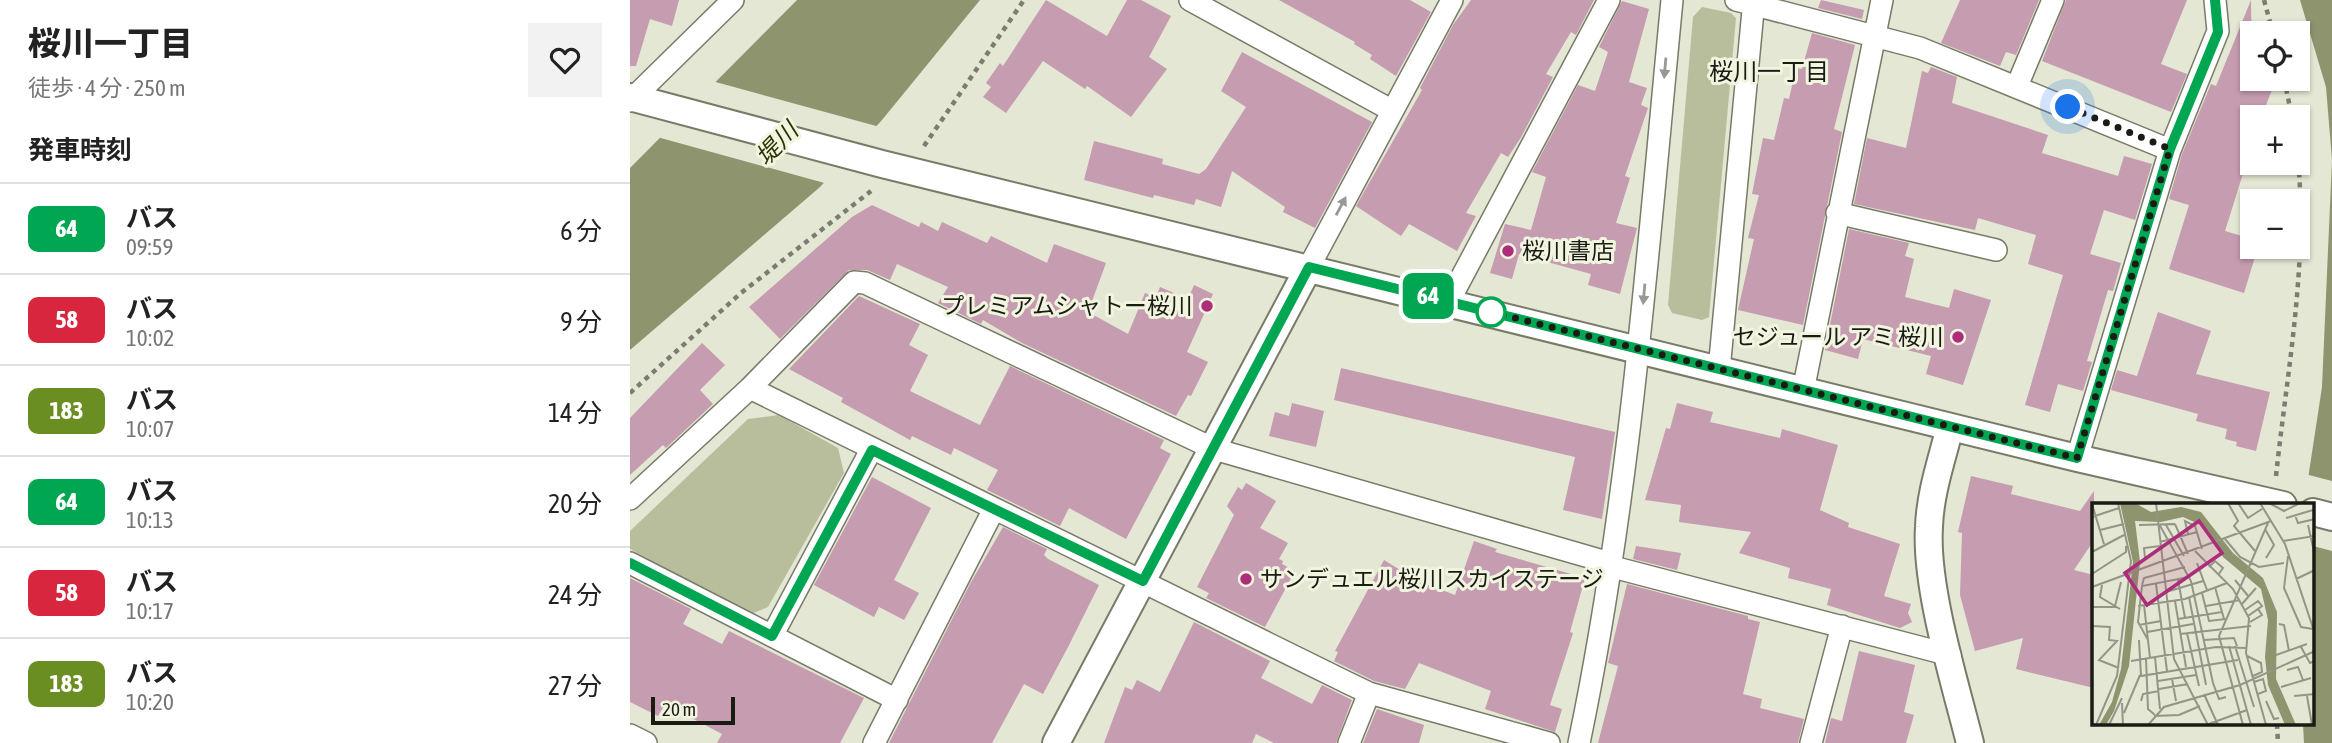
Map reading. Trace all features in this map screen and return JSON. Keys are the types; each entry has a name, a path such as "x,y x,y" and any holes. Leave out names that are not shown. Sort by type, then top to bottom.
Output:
{"street":[{"path":"634,99 733,0"},
{"path":"1190,0 1391,110"},
{"path":"1063,741 1143,581 1391,110 1452,0"},
{"path":"1449,301 1609,0"},
{"path":"1579,743 1609,565 1638,350 1672,0"},
{"path":"1803,391 1882,0"},
{"path":"2017,86 2053,0"},
{"path":"2077,458 2170,149 2218,32 2215,0"},
{"path":"1719,370 1748,2 1920,48 2170,149"},
{"path":"634,99 882,164 1449,301 1803,391 2274,503"},
{"path":"1837,213 1996,250"},
{"path":"630,499 750,388 854,282 865,283 1214,449 1609,565 1950,655"},
{"path":"750,388 1143,581 1240,632 1369,693 1549,743"},
{"path":"1950,426 1928,527 1934,586 1970,743"},
{"path":"772,636 872,450"},
{"path":"874,743 994,509"},
{"path":"2315,513 2332,517"},
{"path":"630,563 897,700"},
{"path":"1811,743 1842,626"},
{"path":"1349,743 1369,693"},
{"path":"630,735 646,743"}],"path":[{"path":"908,170 1024,0"},
{"path":"2264,0 2270,21"},
{"path":"2278,503 2300,255 2302,205 2299,175"},
{"path":"630,393 741,293 871,191"}],"shaded area":[{"path":"1702,7 1731,13 1736,18 1709,317 1702,320 1672,313 1668,305 1693,17"},
{"path":"779,415 838,448 844,473 768,607 751,614 630,549 630,531 748,419"}],"water":[{"name":"堤川","path":"797,0 980,0 882,120 820,187 630,350 630,168"},
{"path":"2300,0 2332,0 2332,160 2326,87 2310,33 2310,21 2306,21"},
{"path":"2332,160 2332,743 2304,743 2303,726 2315,726 2315,503 2304,503 2322,387"}],"pier":[{"path":"712,81 880,127 828,184 657,137"},
{"path":"2305,474 2332,481 2332,551 2315,547 2315,503 2300,503"}],"building":[{"path":"630,0 679,0 672,26 650,19 636,66 630,66"},
{"path":"1046,0 1107,36 1127,0 1141,0 1171,16 1149,57 1167,69 1131,117 1087,86 1085,89 1043,61 1006,113 983,97 991,87 986,83 1000,63 1003,66"},
{"path":"1279,0 1410,0 1431,12 1396,76 1370,59 1372,55 1354,44 1355,42"},
{"path":"1471,0 1594,0 1576,35 1571,32 1546,74 1553,77 1520,139 1508,157 1501,153 1466,213 1476,216 1457,251 1409,224 1401,236 1356,206 1422,90 1420,88 1453,25"},
{"path":"1821,0 1864,10 1862,19 1818,8"},
{"path":"1960,0 2039,0 2016,55 2006,52 2000,66 1941,43"},
{"path":"2066,0 2187,0 2161,64 2187,74 2171,112 2042,61"},
{"path":"2251,0 2251,21 2242,21"},
{"path":"1622,1 1649,9 1629,82 1647,88 1641,105 1648,108 1625,176 1630,178 1616,223 1637,228 1620,294 1588,285 1591,274 1519,254 1512,279 1490,273 1505,224 1531,230 1546,177 1532,172 1578,85 1595,91 1608,52 1599,47"},
{"path":"2240,27 2240,91 2272,91 2266,105 2240,105 2240,175 2243,175 2225,231 2240,235 2240,259 2254,259 2244,293 2169,269 2189,205 2169,199 2182,154 2211,84 2216,86"},
{"path":"1812,33 1855,45 1834,129 1842,132 1803,325 1738,310 1754,239 1748,238 1759,195 1752,194 1763,138 1774,140 1784,98 1789,99 1796,68 1802,69"},
{"path":"1242,52 1372,122 1315,228 1283,212 1285,207 1232,171 1221,207 1196,199 1194,205 1154,195 1153,198 1084,180 1094,141 1163,159 1162,164 1199,174 1206,169 1246,107 1221,91"},
{"path":"1931,67 1957,77 1952,103 2048,135 2042,153 2118,176 2124,156 2152,164 2135,220 2104,210 2090,254 2121,263 2113,291 2108,290 2087,361 2092,362 2083,391 2058,384 2050,412 2025,405 2063,275 2028,264 2036,235 1978,218 1975,230 1854,204 1867,138 1906,148 1922,71 1928,73"},
{"path":"872,205 919,227 921,222 938,231 942,222 987,243 991,236 1047,263 1054,244 1106,263 1088,312 1128,334 1145,293 1156,297 1160,287 1188,299 1194,285 1213,294 1187,352 1208,362 1191,396 1188,395 1176,416 1022,343 983,320 981,324 938,303 948,287 897,264 890,280 867,270 849,270 780,339 749,307 852,217"},
{"path":"1849,229 1909,243 1905,256 1914,259 1905,297 1949,308 1954,289 1991,300 1963,385 1926,374 1931,356 1863,339 1858,359 1825,350"},
{"path":"859,296 920,324 909,345 928,355 910,391 980,425 1010,366 1164,440 1160,448 1171,454 1126,539 1069,508 1060,526 987,490 998,470 954,448 951,455 912,436 910,440 841,402 843,398 789,369"},
{"path":"2158,312 2211,331 2196,374 2270,392 2256,451 2236,446 2237,442 2225,439 2227,429 2196,421 2198,414 2111,390 2117,370 2137,376"},
{"path":"702,343 725,365 700,390 713,404 666,448 663,445 630,475 630,418"},
{"path":"1341,368 1615,432 1602,519 1563,510 1575,457 1334,400"},
{"path":"1292,403 1324,411 1316,447 1269,436 1275,412 1289,416"},
{"path":"1677,403 1713,412 1710,422 1780,438 1782,429 1838,445 1820,510 1849,523 1848,527 1900,544 1884,596 1911,604 1908,613 1912,622 1900,628 1827,605 1831,589 1788,578 1790,568 1739,553 1751,532 1679,522 1681,505 1645,500 1666,428 1670,429"},
{"path":"1971,476 2013,486 2011,494 2080,511 2094,491 2092,543 2074,570 2092,574 2092,688 2016,669 2023,638 1975,651 1960,595 1962,533 1958,532"},
{"path":"872,477 931,508 894,580 919,593 904,620 879,607 874,617 814,585"},
{"name":"サンデュエル桜川スカイステージ","path":"1246,483 1276,501 1260,528 1288,543 1279,559 1283,561 1282,564 1295,571 1265,627 1206,598 1209,593 1197,587 1234,515 1227,506 1238,487 1242,490"},
{"path":"1003,527 1047,549 1044,555 1048,559 1099,585 1068,647 1043,694 1024,684 992,743 889,743 970,584"},
{"path":"1474,541 1497,549 1495,552 1585,578 1570,632 1573,633 1550,705 1562,709 1555,732 1485,709 1491,691 1419,663 1405,689 1374,681 1334,661 1338,652 1335,651 1384,560 1418,581 1455,595"},
{"path":"1636,546 1681,553 1677,570 1633,559"},
{"path":"630,578 691,609 683,624 722,644 729,631 864,698 840,743 717,743 722,734 665,704 658,716 630,702"},
{"path":"1627,584 1748,616 1748,619 1760,622 1743,694 1762,699 1760,708 1804,719 1798,743 1598,743 1618,666 1608,663"},
{"path":"1194,622 1270,661 1261,678 1312,704 1322,685 1352,700 1336,743 1274,743 1256,734 1252,743 1104,743 1125,687 1132,690 1137,680 1160,692"},
{"path":"1859,651 1915,665 1904,712 1914,715 1906,743 1825,743 1831,718 1842,721"},
{"path":"1377,709 1424,725 1419,743 1363,743"}],"bus line":[{"name":"64","path":"630,563 772,636 872,450 1028,523 1143,581 1309,267 2077,458 2170,149 2218,32 2215,0"}],"place":[{"name":"桜川書店","path":"1508,251"},
{"name":"プレミアムシャトー桜川","path":"1207,306"},
{"name":"セジュール アミ 桜川","path":"1958,337"},
{"name":"サンデュエル桜川スカイステージ","path":"1246,579"}],"district":[{"name":"桜川一丁目","path":"1769,72"}],"route":[{"path":"1491,312 2077,458 2170,149 2068,107"}]}
